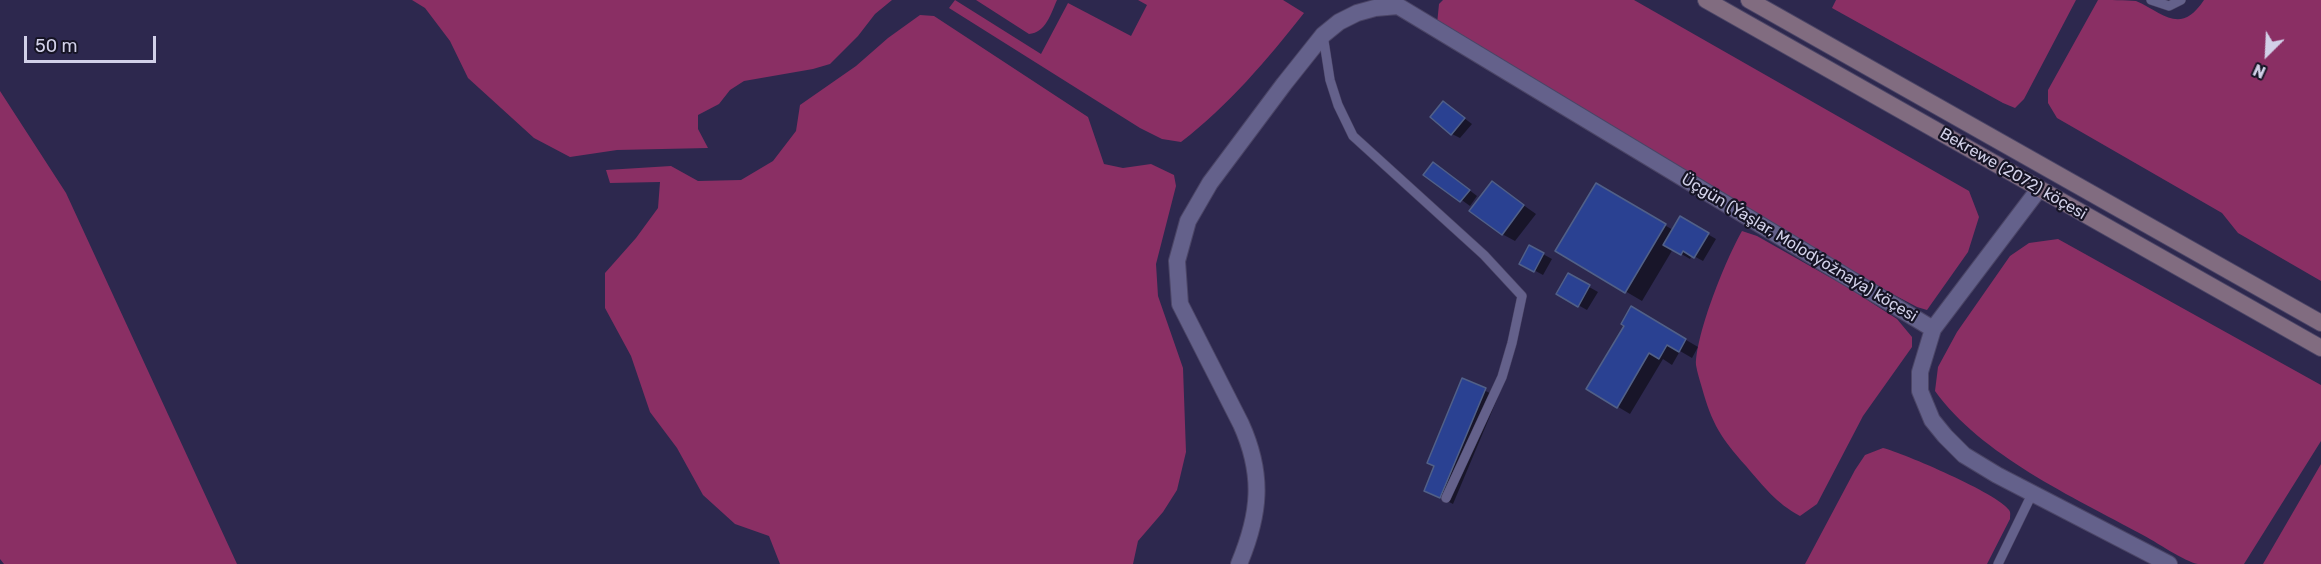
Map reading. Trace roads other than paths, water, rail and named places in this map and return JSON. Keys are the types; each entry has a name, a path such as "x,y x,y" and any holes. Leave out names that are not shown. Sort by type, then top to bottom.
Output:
{"main road":[{"name":"Bekrewe (2072) köçesi","path":"1706,0 2321,348"},
{"name":"Bekrewe (2072) köçesi","path":"1749,0 2321,323"}],"street":[{"path":"1239,564 1256,512 1256,466 1241,424 1180,304 1177,261 1188,221 1210,183 1323,35 1339,22 1357,13 1375,8 1411,5"},
{"name":"Üçgün (Ýaşlar, Molodýožnaýa) köçesi","path":"1411,5 1933,329 1920,372 1920,391 1932,420 1965,455 2032,494 2169,564"},
{"path":"1933,329 2038,189"}],"lane":[{"path":"2151,0 2169,6 2181,0"},
{"path":"1323,35 1326,61 1338,105 1353,136 1484,255 1522,296 1502,376 1446,498"},
{"path":"1998,564 2032,494"}]}
